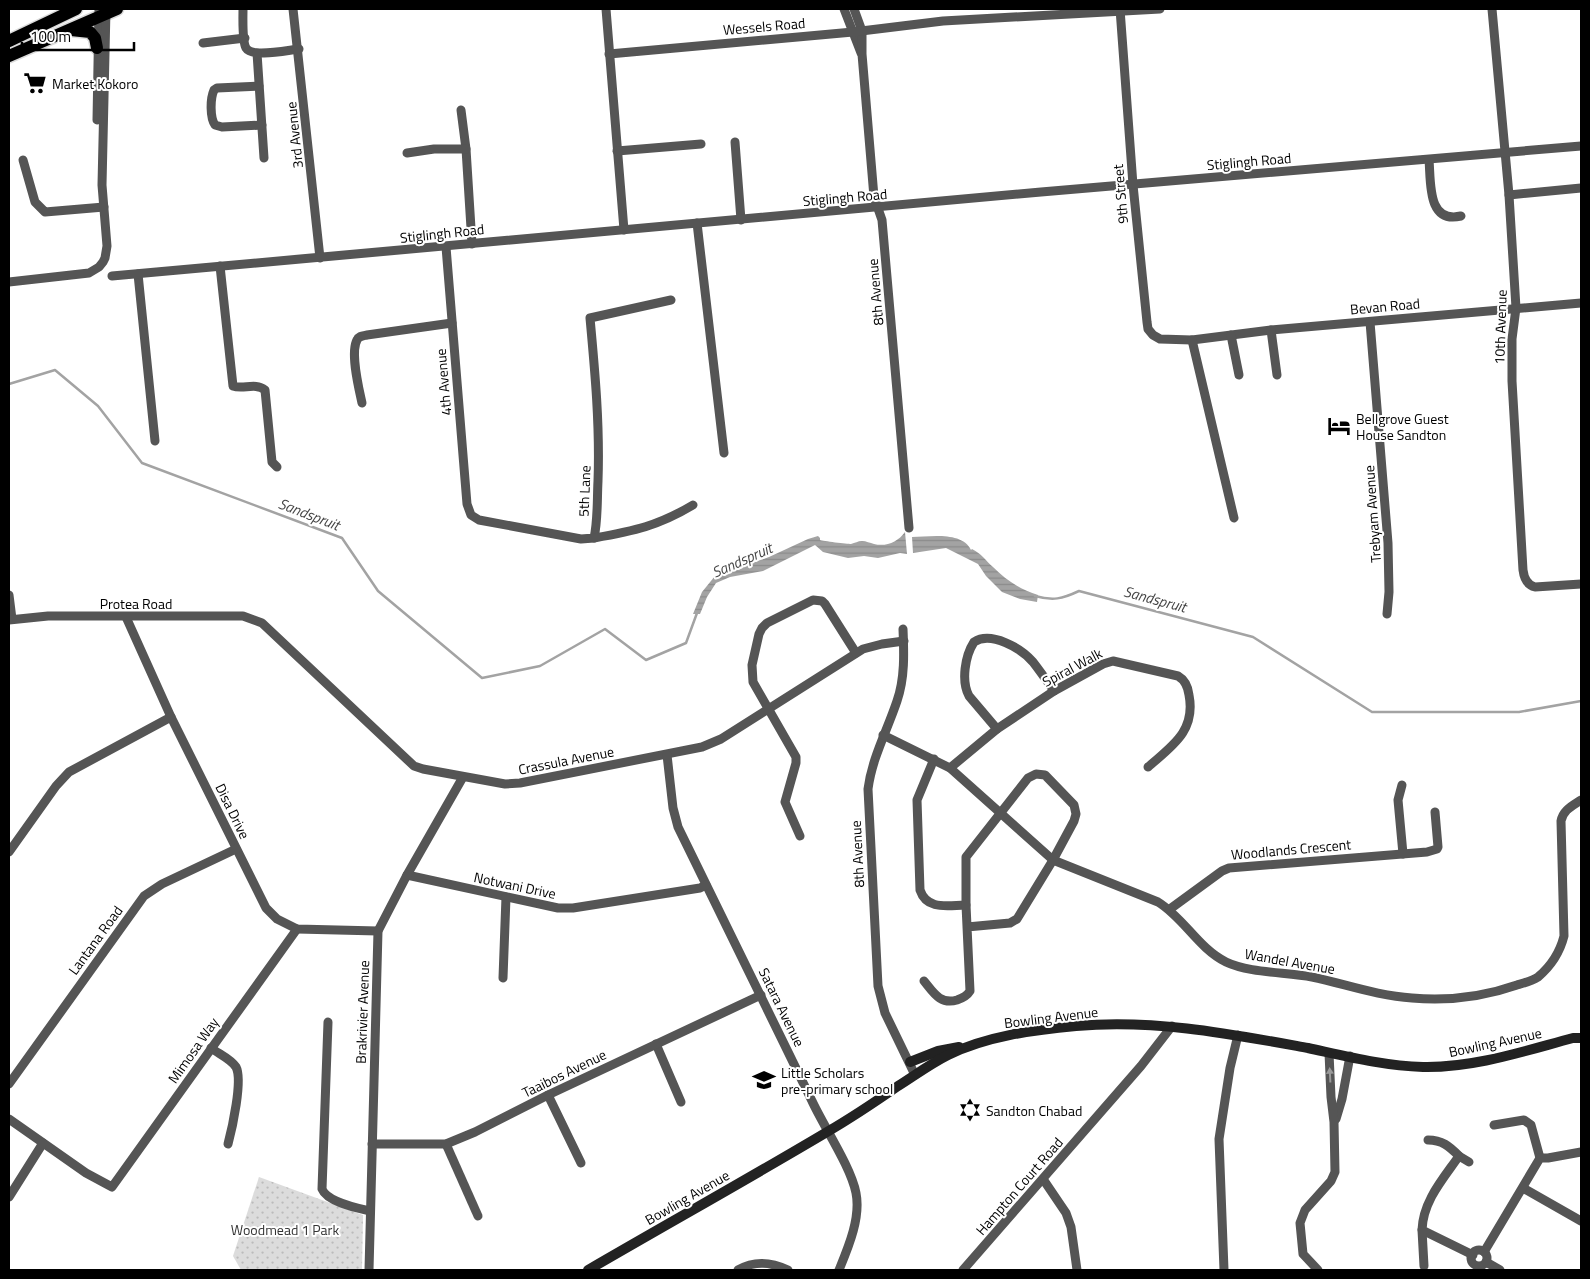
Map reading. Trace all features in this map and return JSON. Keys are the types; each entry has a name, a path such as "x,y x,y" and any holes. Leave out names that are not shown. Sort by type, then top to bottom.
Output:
{"main road":[{"path":"9,41 76,9"},
{"path":"9,56 105,11"},
{"path":"66,30 86,30 90,32 95,38 97,48"},
{"name":"Bowling Avenue","path":"588,1270 827,1132 946,1056 968,1047 1021,1033 1116,1024 1172,1026 1238,1035 1329,1053 1413,1066 1452,1066 1489,1060 1579,1036"},
{"path":"910,1062 945,1049 968,1047"}],"street":[{"path":"243,9 247,49 257,53 298,49"},
{"name":"3rd Avenue","path":"293,9 320,258"},
{"path":"606,9 624,230"},
{"path":"844,9 858,32"},
{"path":"854,9 858,32"},
{"name":"Wessels Road","path":"609,54 858,32 943,21 1160,9"},
{"name":"10th Avenue","path":"1492,9 1509,195 1516,308 1512,339 1514,428 1523,570 1529,585 1541,588 1581,584"},
{"name":"9th Street","path":"1120,10 1133,185 1148,329 1160,339 1192,340"},
{"path":"102,184 98,170 97,48 105,11"},
{"path":"9,282 89,273 106,258 108,246 102,184 105,11"},
{"name":"8th Avenue","path":"858,32 862,54 874,197 882,220 884,237 908,528"},
{"path":"203,43 245,38"},
{"path":"257,53 264,158"},
{"path":"259,86 218,88 214,90 212,95 212,119 215,125 222,127 262,125"},
{"path":"461,110 466,149 472,244"},
{"path":"735,142 741,220"},
{"path":"617,150 701,144"},
{"name":"Stiglingh Road","path":"112,276 1041,192 1581,146"},
{"path":"407,153 434,149 466,149"},
{"path":"23,160 35,202 45,212 104,207"},
{"path":"1429,160 1433,200 1438,212 1446,216 1461,216"},
{"path":"1509,195 1581,188"},
{"path":"697,224 724,453"},
{"name":"4th Avenue","path":"446,247 467,504 471,515 479,520 581,539 594,538"},
{"path":"220,266 233,386 256,386 265,390 272,462 277,468"},
{"path":"138,274 155,441"},
{"name":"5th Lane","path":"594,538 597,519 599,437 597,389 590,318 671,300"},
{"name":"Bevan Road","path":"1192,340 1271,330 1581,303"},
{"name":"Trebyam Avenue","path":"1370,322 1388,543 1389,592 1387,614"},
{"path":"362,403 354,354 358,338 367,335 452,323"},
{"path":"1271,330 1277,375"},
{"path":"1231,335 1239,375"},
{"path":"1192,340 1234,518"},
{"path":"594,538 659,523 693,505"},
{"path":"9,595 10,619"},
{"path":"800,836 786,802 796,756 752,682 751,671 759,634 768,623 811,601 822,601 856,653"},
{"name":"Protea Road","path":"10,619 48,616 243,616 262,623"},
{"name":"Disa Drive","path":"126,617 171,717 263,904 278,919 296,929"},
{"name":"Crassula Avenue","path":"262,623 411,763 423,769 505,784 514,784 667,755 702,746 721,739 863,649 904,641"},
{"name":"8th Avenue","path":"903,629 904,673 898,700 870,773 868,789 876,968 880,999 915,1075"},
{"path":"997,729 966,690 965,676 968,657 974,642 983,638 1000,640 1007,644 1029,658 1054,691"},
{"name":"Spiral Walk","path":"950,768 997,729 1054,691 1103,664 1113,661 1182,678 1188,690 1191,702 1188,723 1179,741 1148,767"},
{"path":"9,852 49,795 70,772 171,717"},
{"name":"Wandel Avenue","path":"883,735 950,768 1053,860 1158,902 1170,909 1210,952 1227,962 1239,966 1311,977 1412,998 1486,995 1536,978 1552,962 1564,936 1560,821 1568,808 1581,800"},
{"name":"Satara Avenue","path":"667,755 673,808 678,827 852,1181 857,1200 855,1223 839,1270"},
{"path":"934,760 917,800 920,890 926,900 932,904 966,905"},
{"path":"924,981 935,996 947,1001 963,998 970,991 967,927 966,905 966,857 1028,778 1036,774 1045,775 1072,802 1076,809 1074,821 1017,920 1010,923 967,927"},
{"name":"Brakrivier Avenue","path":"369,1270 378,930 463,777"},
{"path":"1402,785 1398,800 1403,854"},
{"name":"Woodlands Crescent","path":"1170,909 1222,871 1229,868 1427,852 1437,849 1435,812"},
{"name":"Lantana Road","path":"9,1084 144,896 162,884 236,849"},
{"name":"Notwani Drive","path":"408,875 547,907 573,908 657,896 700,888 706,885"},
{"path":"503,978 506,897"},
{"path":"296,929 378,930"},
{"name":"Mimosa Way","path":"43,1143 86,1173 112,1187 296,929"},
{"name":"Taaibos Avenue","path":"372,1144 446,1144 475,1132 548,1095 761,995"},
{"path":"328,1022 322,1190 330,1198 370,1211"},
{"name":"Hampton Court Road","path":"963,1270 1151,1054 1172,1026"},
{"path":"1224,1270 1219,1139 1230,1068 1238,1035"},
{"path":"656,1044 681,1102"},
{"path":"211,1048 235,1066 238,1075 234,1120 228,1144"},
{"path":"1318,1270 1304,1254 1300,1224 1305,1210 1334,1176 1336,1159 1329,1053"},
{"path":"1334,1122 1342,1099 1350,1056"},
{"path":"548,1095 581,1163"},
{"path":"9,1119 43,1143 9,1197"},
{"path":"1484,1252 1540,1158 1531,1125 1524,1120 1494,1125"},
{"path":"1428,1140 1437,1140 1444,1143 1469,1162"},
{"path":"446,1144 478,1216"},
{"path":"1540,1158 1581,1152"},
{"path":"1424,1266 1422,1218 1428,1202 1459,1156"},
{"path":"1043,1179 1066,1214 1071,1227 1077,1270"},
{"path":"1523,1188 1581,1221"},
{"path":"1422,1230 1472,1255"},
{"path":"1472,1255 1476,1251 1484,1252"},
{"path":"1472,1255 1474,1268 1483,1266 1487,1258 1484,1252"},
{"path":"1486,1262 1500,1270"},
{"path":"738,1270 747,1265 767,1263 776,1264 788,1270"}],"green space":[{"name":"Woodmead 1 Park","path":"259,1177 363,1215 362,1270 241,1270 233,1256"}],"shaded area":[{"path":"905,532 907,554 900,553 878,558 864,556 848,558 823,552 815,545 763,571 730,577 716,583 707,597 700,614 693,614 702,592 715,576 769,557 808,539 818,536 820,540 830,542 851,544 862,541 883,545 895,541"},
{"path":"944,536 960,540 967,544 971,550 981,555 1008,580 1038,595 1037,602 1020,599 1002,592 986,576 978,564 946,548 913,553 912,537"}],"waterway":[{"name":"Sandspruit","path":"9,384 55,370 98,406 142,463 342,538 378,591 482,678 540,666 605,629 646,660 686,643 697,613"},
{"name":"Sandspruit","path":"1035,596 1057,598 1079,591 1253,637 1372,712 1519,712 1581,701"}],"place":[{"name":"Market Kokoro","path":"35,83"},
{"name":"Bellgrove Guest House Sandton","path":"1339,426"},
{"name":"Little Scholars pre-primary school","path":"764,1080"},
{"name":"Sandton Chabad","path":"970,1110"}]}
